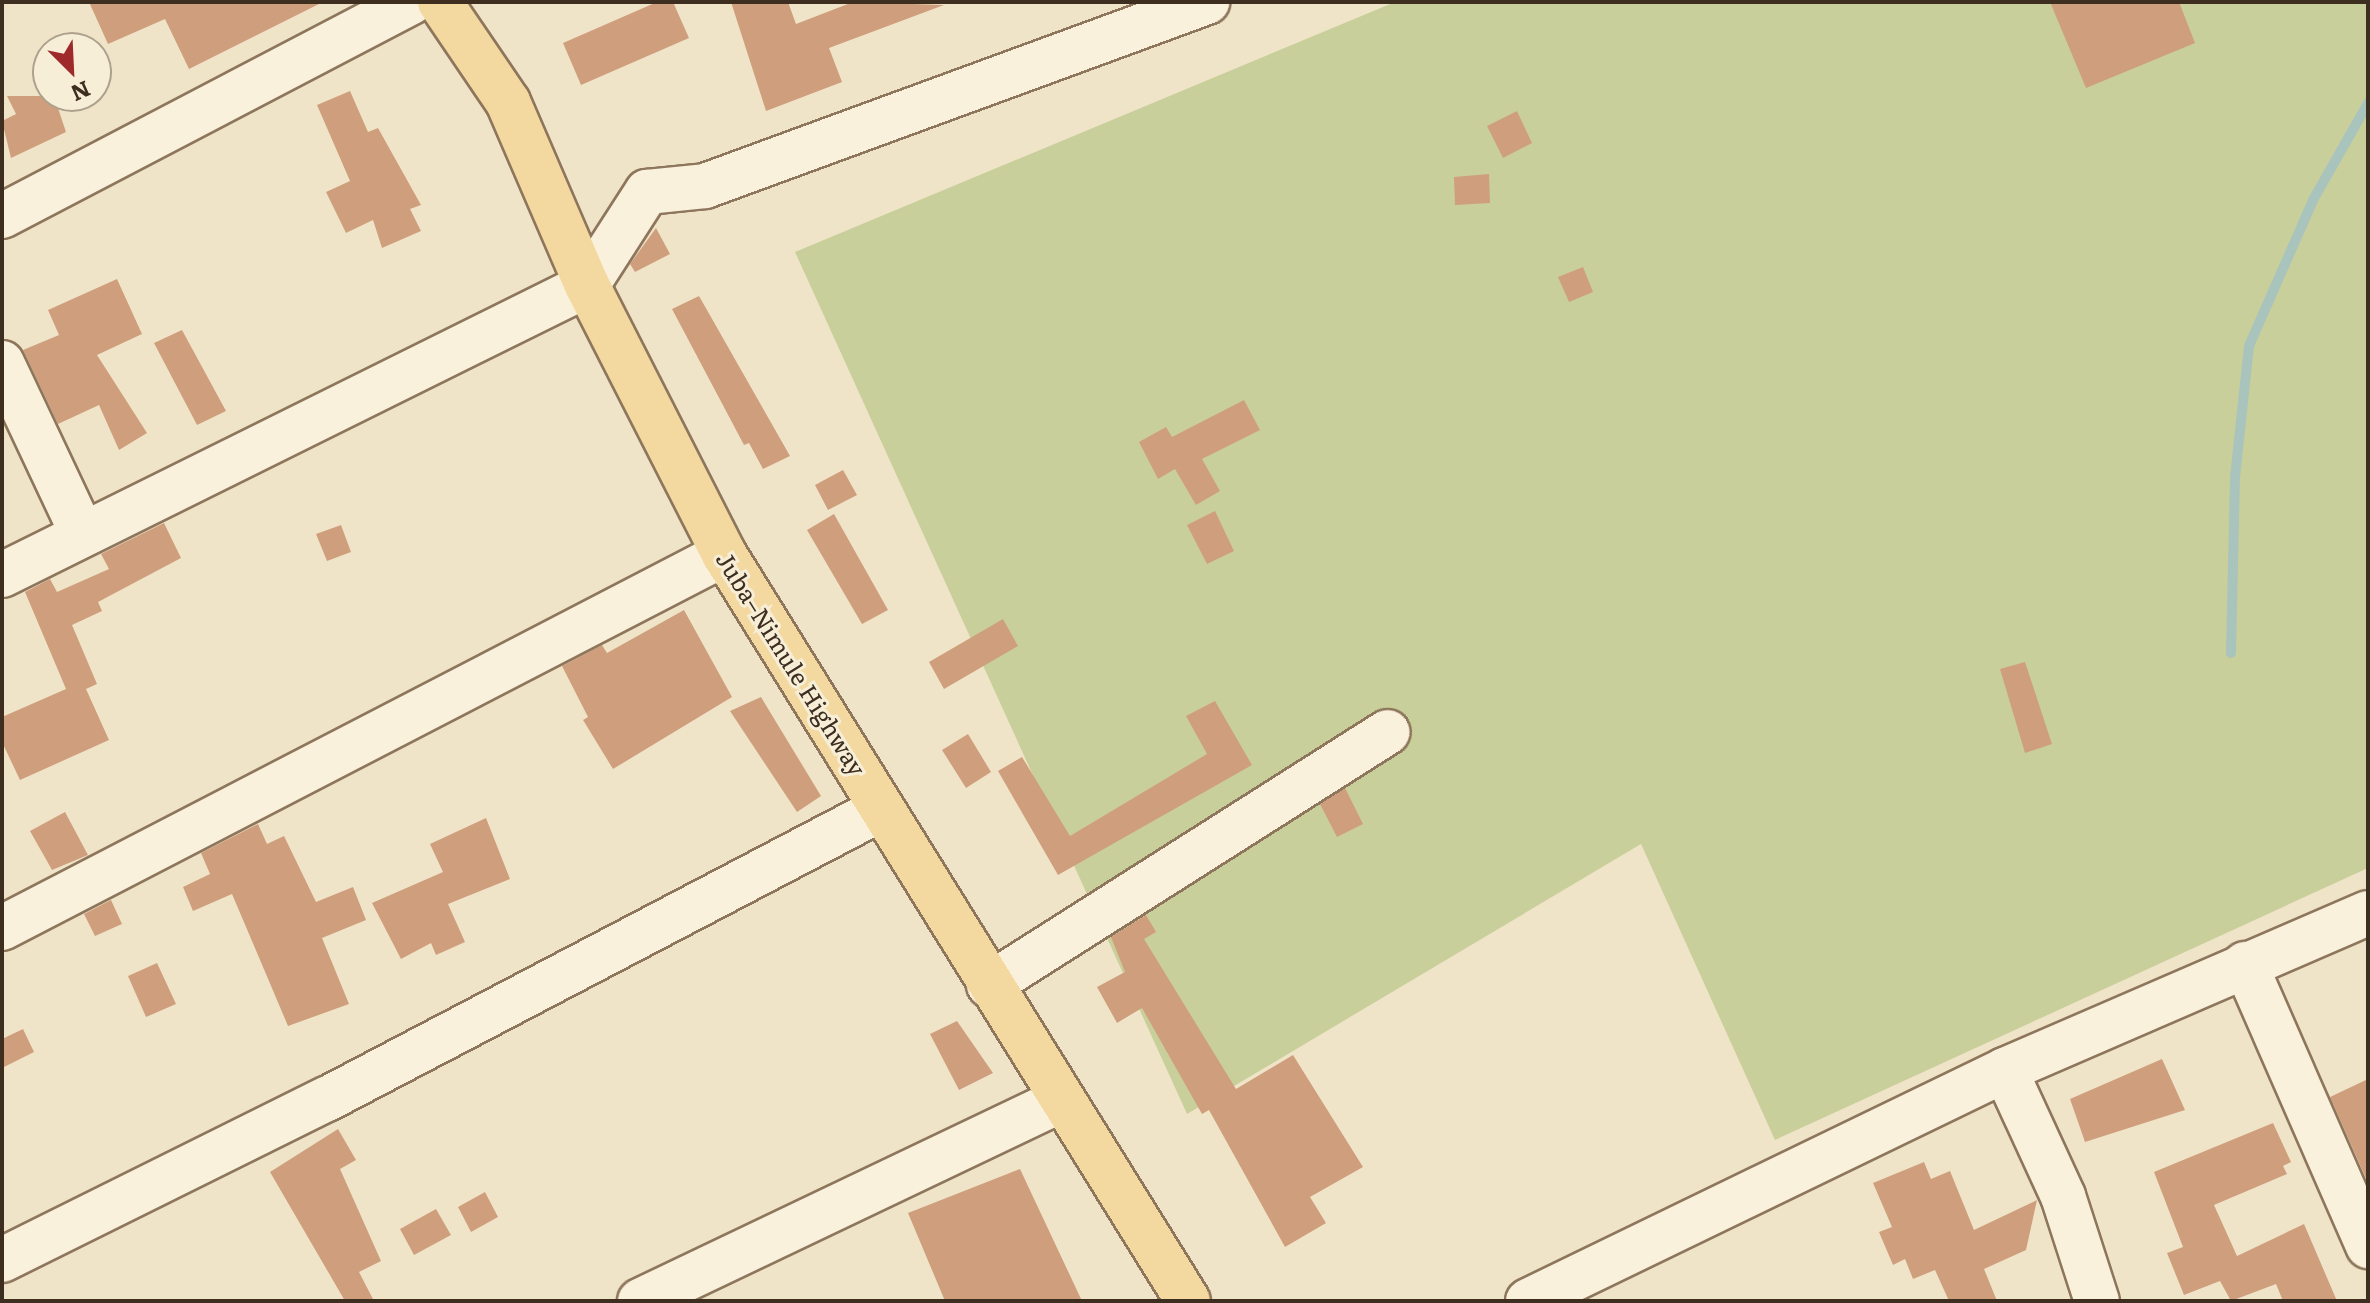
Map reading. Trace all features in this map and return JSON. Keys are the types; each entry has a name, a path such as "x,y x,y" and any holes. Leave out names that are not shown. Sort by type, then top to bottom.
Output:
{"main road":[{"name":"Juba–Nimule Highway","path":"440,2 508,102 587,285 724,554 1188,1301"}],"street":[{"path":"2,216 412,2"},
{"path":"2,575 587,285 647,192 705,186 1207,2"},
{"path":"2,363 82,533"},
{"path":"2,928 724,554"},
{"path":"989,985 1387,732"},
{"path":"2,1260 327,1099 881,809"},
{"path":"1528,1301 2005,1070 2368,913"},
{"path":"2245,964 2368,1246"},
{"path":"2005,1070 2063,1196 2097,1301"},
{"path":"640,1301 1062,1100"}],"green space":[{"path":"1395,2 2368,2 2368,868 1775,1140 1641,844 1187,1114 795,252"}],"building":[{"path":"89,2 323,2 189,69 165,19 112,42 112,32 103,32"},
{"path":"657,2 673,2 689,38 581,85 563,43"},
{"path":"731,2 788,2 796,24 853,2 944,5 829,48 842,82 766,111"},
{"path":"2050,2 2179,2 2195,43 2086,88"},
{"path":"350,91 368,132 378,128 421,205 410,209 421,231 382,248 373,220 346,233 326,192 350,181 317,105"},
{"path":"7,96 32,96 32,112 59,112 66,132 11,158 2,121 16,114"},
{"path":"1517,111 1532,143 1503,158 1487,126"},
{"path":"1489,174 1490,203 1455,205 1454,177"},
{"path":"656,228 670,254 635,272 630,264"},
{"path":"1583,267 1593,292 1569,302 1558,277"},
{"path":"117,279 142,334 97,355 147,433 119,450 99,405 58,424 23,350 59,335 48,310"},
{"path":"699,296 790,456 763,469 749,443 744,445 672,309"},
{"path":"182,330 226,411 197,425 154,343"},
{"path":"1244,400 1260,430 1202,459 1220,491 1196,505 1175,469 1158,479 1139,442 1166,427 1172,437"},
{"path":"843,470 857,495 828,510 815,485"},
{"path":"1215,511 1234,551 1207,564 1187,525"},
{"path":"834,514 888,610 862,624 807,530"},
{"path":"164,523 181,558 98,602 102,611 72,625 97,684 86,689 109,740 20,780 2,742 2,717 66,689 25,592 50,579 57,592 109,569 101,554"},
{"path":"341,525 351,552 327,561 316,534"},
{"path":"684,610 732,697 613,769 583,720 588,717 562,666 602,645 607,653"},
{"path":"1003,619 1018,646 944,689 929,662"},
{"path":"2025,662 2052,744 2025,753 2000,669"},
{"path":"761,697 821,796 797,812 730,711"},
{"path":"1215,701 1252,765 1058,875 998,771 1022,757 1070,836 1207,754 1186,716"},
{"path":"968,734 991,772 966,788 942,750"},
{"path":"1345,788 1363,824 1337,837 1320,804"},
{"path":"65,812 88,855 52,870 30,831"},
{"path":"486,818 510,879 448,904 465,942 436,955 431,943 401,959 372,903 443,872 430,844"},
{"path":"258,824 267,844 284,836 316,902 353,887 366,920 322,938 349,1004 288,1026 232,894 193,911 183,887 210,874 201,853"},
{"path":"111,900 122,924 95,936 84,914"},
{"path":"1146,915 1156,932 1144,939 1236,1089 1293,1055 1363,1167 1310,1197 1326,1223 1285,1247 1209,1110 1202,1114 1142,1008 1117,1023 1097,987 1125,972 1111,937"},
{"path":"157,963 176,1004 146,1017 128,976"},
{"path":"957,1021 993,1073 959,1090 930,1034"},
{"path":"23,1029 34,1052 2,1068 2,1039"},
{"path":"2162,1059 2185,1110 2085,1142 2070,1099"},
{"path":"2368,1079 2368,1183 2330,1097"},
{"path":"2273,1123 2291,1162 2283,1166 2287,1174 2214,1205 2237,1256 2304,1224 2337,1301 2283,1301 2276,1284 2231,1301 2220,1281 2184,1295 2167,1253 2183,1247 2154,1172"},
{"path":"338,1129 356,1160 340,1169 381,1261 359,1272 374,1301 345,1301 270,1172"},
{"path":"1924,1162 1931,1179 1950,1171 1974,1230 2037,1200 2026,1250 1984,1269 1997,1301 1949,1301 1935,1270 1913,1279 1905,1259 1893,1265 1879,1232 1892,1227 1873,1183"},
{"path":"1020,1169 1082,1301 945,1301 908,1213"},
{"path":"485,1192 498,1217 471,1232 458,1207"},
{"path":"436,1209 451,1235 414,1255 400,1229"}],"waterway":[{"path":"2231,653 2235,477 2249,346 2313,200 2368,103"}]}
